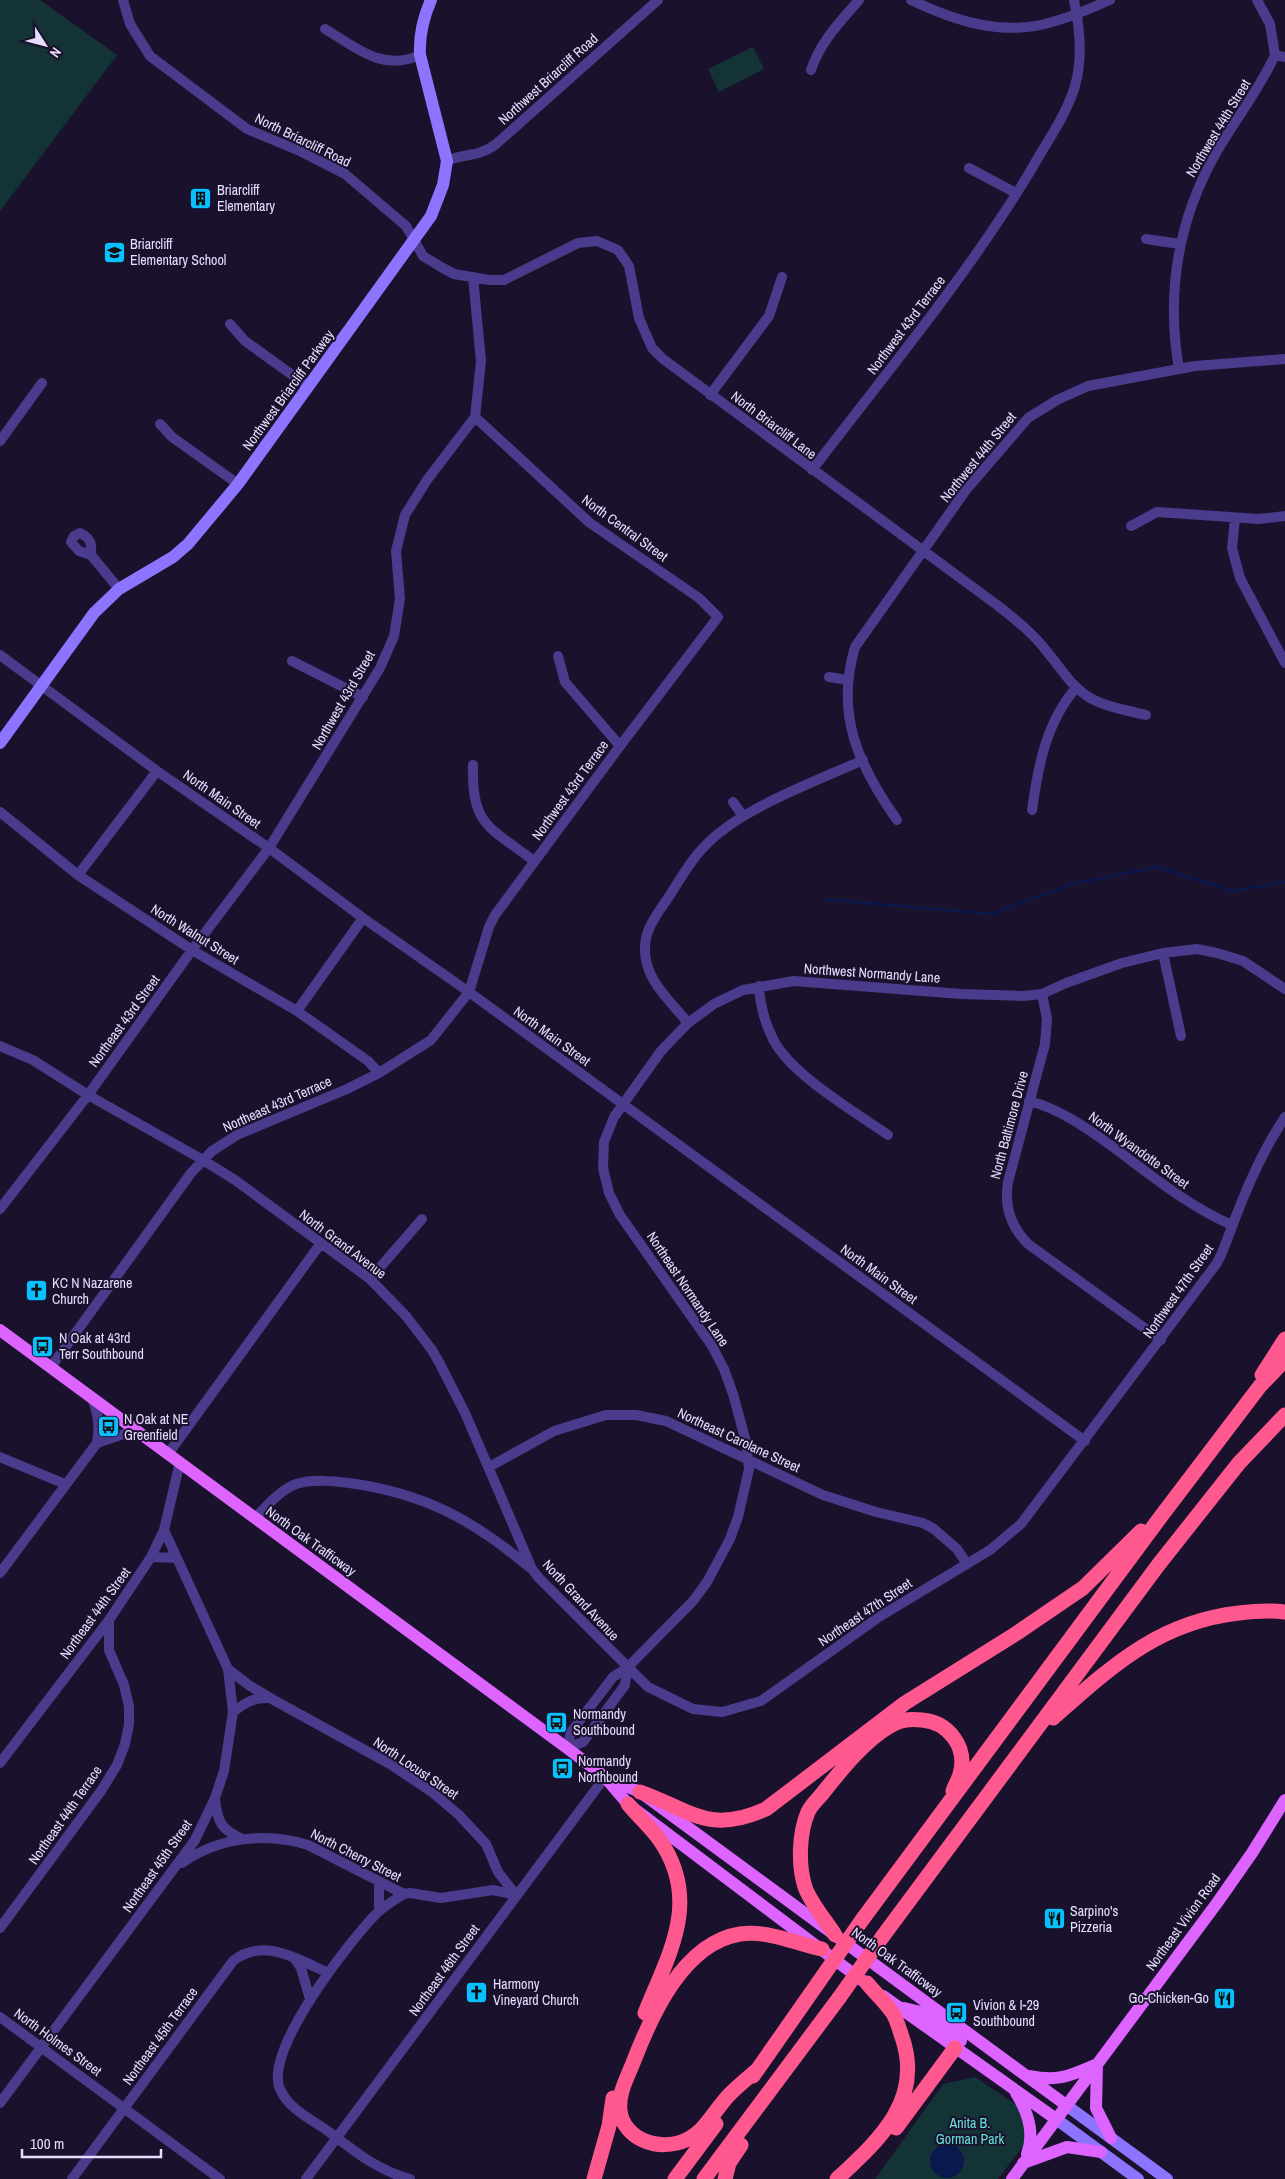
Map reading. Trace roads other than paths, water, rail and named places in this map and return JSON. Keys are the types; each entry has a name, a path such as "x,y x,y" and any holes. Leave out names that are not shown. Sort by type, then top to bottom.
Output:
{"highway":[{"path":"1224,1433 1285,1339"},
{"path":"675,2179 758,2068 862,1920 942,1815 1162,1515 1260,1386 1285,1360"},
{"path":"704,2179 1159,1564 1239,1463 1285,1415"},
{"path":"640,1792 665,1801 680,1811 714,1821 744,1817 766,1809 905,1703 1017,1634 1083,1588 1140,1532 1162,1515"},
{"path":"1031,1737 1108,1669 1130,1653 1162,1635 1195,1622 1230,1614 1257,1611 1285,1612"},
{"path":"835,1936 805,1888 800,1863 803,1830 808,1810 841,1771 878,1734 897,1722 913,1719 928,1720 943,1725 952,1734 960,1748 962,1764 960,1774 942,1815"},
{"path":"594,2179 609,2126 614,2095 676,1937 680,1909 677,1881 665,1850 628,1804"},
{"path":"758,2068 729,2094 707,2122 686,2140 666,2145 653,2144 636,2136 623,2122 620,2111 620,2098 636,2055 659,2004 685,1967 696,1957 720,1941 746,1934 775,1936 822,1949"},
{"path":"837,2179 869,2150 890,2125 900,2105 908,2077 906,2050 893,2014 867,1983"},
{"path":"850,2179 885,2143 956,2048"},
{"path":"725,2179 729,2163 752,2129 762,2101"}],"main road":[{"name":"Northwest Briarcliff Parkway","path":"0,743 94,613 119,589 173,557 188,544 238,484 430,216 444,185 447,161 420,56 423,17 431,0"},
{"name":"North Oak Trafficway","path":"0,1330 567,1748 605,1777 628,1804 896,2006 1138,2179"},
{"name":"North Oak Trafficway","path":"605,1777 640,1792 1167,2179"},
{"name":"Northeast Vivion Road","path":"1012,2179 1247,1860 1285,1800"},
{"path":"896,2006 922,2012 1032,2093 1066,2105"},
{"path":"1024,2074 1054,2080 1073,2075 1097,2064 1096,2108 1111,2138"},
{"path":"1013,2089 1025,2108 1032,2140 1023,2163"},
{"path":"1023,2163 1067,2147 1101,2152"}],"street":[{"name":"North Briarcliff Road","path":"123,0 130,24 150,56 247,129 302,152 345,174 406,226 414,240"},
{"name":"Northwest Briarcliff Road","path":"447,161 453,158 479,154 496,144 658,0"},
{"path":"811,70 824,41 859,0"},
{"path":"911,0 959,21 996,27 1033,26 1052,23 1110,0"},
{"name":"Northwest 43rd Terrace","path":"812,470 960,277 1016,193 1064,113 1075,85 1080,55 1077,13 1074,0"},
{"path":"1257,0 1270,24 1280,56"},
{"path":"325,29 374,59 400,62 420,56"},
{"name":"Northwest 44th Street","path":"897,820 862,760 849,723 846,696 847,680 855,647 978,475 1028,418 1057,400 1088,386 1179,369 1175,344 1173,302 1180,244 1186,219 1202,180 1217,152 1265,76 1280,56"},
{"path":"969,168 1016,193"},
{"path":"1146,239 1180,244"},
{"name":"North Briarcliff Lane","path":"414,240 423,256 454,274 489,280 510,278 578,243 597,241 618,250 629,266 639,318 652,348 663,359 1015,619 1048,652 1076,688 1098,702 1146,715"},
{"path":"473,277 482,361 475,418"},
{"path":"710,395 769,316 782,277"},
{"path":"230,324 245,341 309,387"},
{"path":"1179,369 1285,360"},
{"path":"0,441 42,383"},
{"name":"North Central Street","path":"475,418 590,523 699,598 718,617"},
{"name":"Northwest 43rd Street","path":"269,848 380,668 394,636 400,599 396,551 405,514 427,480 475,418"},
{"path":"160,424 172,437 238,484"},
{"path":"1131,526 1157,512 1259,520 1285,516"},
{"path":"1234,518 1232,548 1240,578 1285,662"},
{"path":"91,555 119,589"},
{"name":"Northwest 43rd Terrace","path":"469,992 489,927 534,861 718,617"},
{"name":"North Main Street","path":"0,655 40,686 469,992 1085,1441"},
{"path":"558,656 565,682 620,746"},
{"path":"292,660 363,697"},
{"path":"829,677 847,680"},
{"path":"1032,810 1038,769 1051,727 1062,706 1076,688"},
{"path":"688,1023 652,978 646,959 646,932 702,848 743,816 862,760"},
{"path":"473,764 472,788 475,805 483,821 534,861"},
{"path":"78,875 157,770"},
{"path":"733,802 743,816"},
{"name":"North Walnut Street","path":"0,812 78,875 192,950 297,1011 368,1061 379,1073"},
{"name":"Northeast 43rd Street","path":"0,1209 88,1094 192,950 269,848"},
{"path":"297,1011 363,918"},
{"name":"Northwest Normandy Lane","path":"622,1104 661,1051 688,1023 728,996 759,986 794,981 976,995 1024,996 1042,994 1066,983 1122,963 1163,953 1197,949 1243,961 1285,989"},
{"path":"1163,953 1181,1036"},
{"path":"759,986 764,1015 773,1039 780,1049 797,1068 888,1135"},
{"name":"Northeast 43rd Terrace","path":"50,1367 191,1173 212,1151 237,1135 348,1089 379,1073 431,1040 469,992"},
{"name":"North Baltimore Drive","path":"1042,994 1045,1001 1047,1032 1006,1189 1006,1203 1012,1223 1023,1240 1034,1249 1160,1340"},
{"name":"North Grand Avenue","path":"0,1046 33,1060 236,1180 370,1279 406,1316 432,1350 465,1413 532,1569 627,1668"},
{"name":"North Wyandotte Street","path":"1029,1101 1049,1107 1087,1128 1186,1201 1232,1224"},
{"name":"Northeast Normandy Lane","path":"567,1748 571,1732 613,1678 627,1668 692,1601 707,1582 730,1539 738,1517 748,1472 746,1442 724,1369 712,1346 620,1215 609,1193 602,1168 604,1142 614,1117 622,1104"},
{"name":"Northwest 47th Street","path":"1085,1441 1217,1263 1225,1248 1232,1224 1261,1156 1285,1117"},
{"path":"370,1279 422,1219"},
{"path":"168,1454 321,1244"},
{"path":"0,1572 97,1443 99,1416 92,1398"},
{"name":"Northeast Carolane Street","path":"489,1467 554,1431 613,1414 636,1415 666,1421 823,1495 844,1503 923,1523 934,1529 957,1549 967,1564"},
{"path":"97,1443 136,1430"},
{"name":"Northeast 47th Street","path":"627,1668 648,1686 693,1709 722,1712 761,1701 879,1617 995,1546 1021,1524 1085,1441"},
{"path":"731,1451 740,1448 746,1442"},
{"path":"0,1458 65,1484"},
{"name":"Northeast 44th Street","path":"0,1763 109,1620 151,1557 164,1530 180,1462"},
{"path":"748,1472 760,1464"},
{"path":"255,1518 277,1496 294,1485 312,1481 339,1482 390,1490 433,1503 481,1529 532,1569"},
{"name":"Northeast 45th Street","path":"0,2103 175,1868 201,1830 224,1771 233,1712 228,1669 164,1530"},
{"path":"506,1547 519,1537"},
{"path":"151,1557 177,1558"},
{"name":"Northeast 44th Terrace","path":"0,1928 101,1791 117,1764 125,1744 129,1724 129,1706 124,1685 110,1650 109,1620"},
{"path":"89,1646 110,1650"},
{"name":"Northeast Normandy Lane","path":"567,1748 582,1742 625,1685 627,1668"},
{"name":"North Locust Street","path":"228,1669 250,1686 359,1747 432,1792 459,1815 486,1844 501,1876 516,1895"},
{"path":"233,1712 251,1700 260,1697 270,1698"},
{"name":"Northeast 46th Street","path":"306,2179 605,1777"},
{"path":"215,1798 217,1819 229,1832 242,1839"},
{"name":"North Cherry Street","path":"175,1868 194,1855 242,1839 273,1838 292,1840 308,1845 404,1894 410,1893 441,1898 493,1890 516,1895"},
{"path":"493,1890 501,1876"},
{"path":"379,1882 379,1911"},
{"path":"404,1894 379,1911 328,1973 310,1999 281,2052 278,2077 280,2089 294,2108 365,2160 382,2169 410,2179"},
{"name":"Northeast 45th Terrace","path":"72,2179 233,1961 243,1954 262,1949 275,1950 328,1973"},
{"path":"293,1957 301,1968 310,1999"},
{"name":"North Holmes Street","path":"0,2017 220,2179"}],"waterway":[{"path":"823,899 991,914 1072,884 1157,867 1232,891 1285,882"}],"place":[{"name":"Briarcliff Elementary","path":"201,198"},
{"name":"Briarcliff Elementary School","path":"114,252"},
{"name":"KC N Nazarene Church","path":"36,1291"},
{"name":"N Oak at 43rd Terr Southbound","path":"43,1346"},
{"name":"N Oak at NE Greenfield","path":"108,1427"},
{"name":"Normandy Southbound","path":"557,1722"},
{"name":"Normandy Northbound","path":"562,1769"},
{"name":"Sarpino's Pizzeria","path":"1054,1919"},
{"name":"Harmony Vineyard Church","path":"477,1992"},
{"name":"Go-Chicken-Go","path":"1225,1998"},
{"name":"Vivion & I-29 Southbound","path":"957,2013"}],"park label":[{"name":"Anita B. Gorman Park","path":"970,2132"}]}
